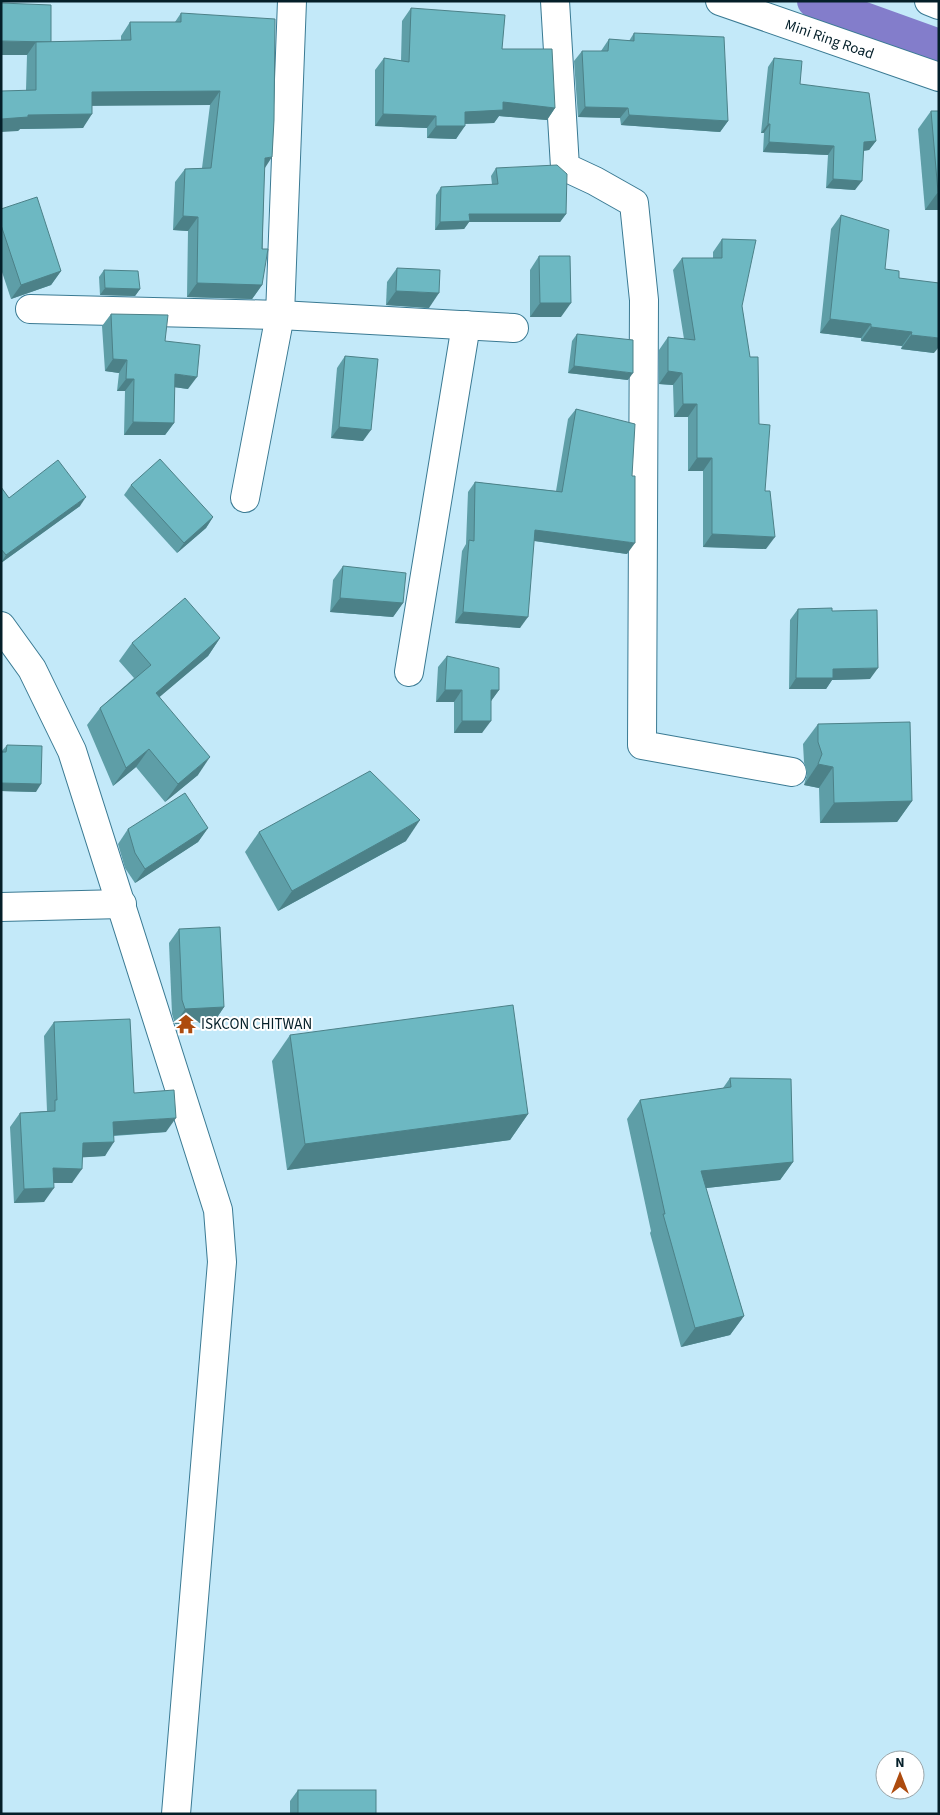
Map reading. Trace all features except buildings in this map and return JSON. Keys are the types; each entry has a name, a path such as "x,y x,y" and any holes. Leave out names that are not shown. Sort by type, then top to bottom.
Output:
{"street":[{"path":"245,498 280,315 292,1"},
{"path":"555,1 565,167 596,181 634,203 644,300 642,745 792,772"},
{"name":"Mini Ring Road","path":"720,1 939,77"},
{"path":"928,1 939,5"},
{"path":"30,309 280,315 514,328"},
{"path":"409,672 466,325"},
{"path":"1,626 32,669 72,750 218,1210 222,1262 176,1814"},
{"path":"1,907 122,904"}],"waterway":[{"path":"814,1 939,46"}],"place":[{"name":"ISKCON CHITWAN","path":"186,1024"}]}
